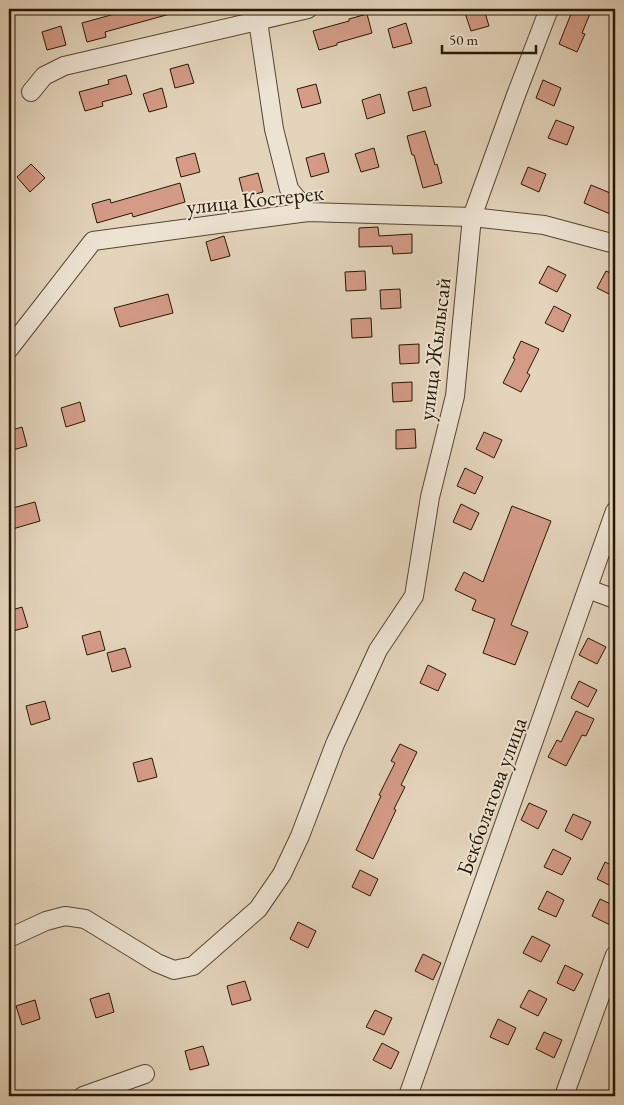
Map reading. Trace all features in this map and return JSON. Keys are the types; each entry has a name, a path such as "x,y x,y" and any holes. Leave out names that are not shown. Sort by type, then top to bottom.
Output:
{"street":[{"path":"31,92 44,76 64,66 256,15 308,9"},
{"name":"улица Жылысай","path":"9,938 46,921 65,916 85,919 157,963 174,970 193,966 258,909 282,874 300,836 335,744 378,650 414,596 430,496 455,396 472,217 549,9"},
{"path":"256,15 274,129 289,189 308,212"},
{"name":"улица Костерек","path":"9,349 93,242 308,212 472,217 544,225 615,244"},
{"name":"Бекболатова улица","path":"408,1096 615,511"},
{"path":"588,590 615,600"},
{"path":"564,1096 615,955"},
{"path":"83,1096 145,1074"}],"building":[{"path":"117,9 177,9 177,12 105,32 106,37 87,42 82,23 118,13"},
{"path":"484,9 489,26 471,31 465,13"},
{"path":"573,9 592,9 582,33 585,34 577,52 559,44"},
{"path":"367,14 372,33 319,50 313,31"},
{"path":"406,23 412,43 393,48 388,29"},
{"path":"61,26 66,45 47,50 42,32"},
{"path":"188,64 194,83 175,88 170,69"},
{"path":"126,75 132,94 102,102 103,106 85,111 79,92 109,84 108,80"},
{"path":"543,80 561,88 554,106 536,98"},
{"path":"316,84 321,103 302,108 297,89"},
{"path":"426,87 431,106 413,111 408,92"},
{"path":"162,88 167,107 149,112 143,94"},
{"path":"380,94 385,113 367,119 362,100"},
{"path":"556,120 574,127 567,145 548,138"},
{"path":"425,131 442,183 423,188 407,136"},
{"path":"374,148 379,167 361,172 355,154"},
{"path":"195,153 200,172 181,177 176,158"},
{"path":"324,153 329,172 311,177 306,158"},
{"path":"31,164 45,178 30,192 17,177"},
{"path":"528,167 546,174 539,192 521,184"},
{"path":"258,173 263,192 244,197 239,178"},
{"path":"180,183 185,202 133,217 132,213 97,223 92,204 110,199 111,203"},
{"path":"591,185 615,195 615,216 584,203"},
{"path":"378,227 379,236 412,234 412,253 393,254 392,246 359,247 359,228"},
{"path":"224,236 230,256 211,261 206,242"},
{"path":"548,266 566,275 557,292 539,283"},
{"path":"365,271 366,290 346,291 345,272"},
{"path":"606,271 615,275 615,297 597,288"},
{"path":"400,289 401,308 381,309 380,290"},
{"path":"168,294 173,313 120,327 114,308"},
{"path":"554,306 571,315 563,332 545,323"},
{"path":"371,318 372,337 352,338 351,319"},
{"path":"521,341 539,349 527,373 530,375 521,392 503,383 515,359 513,358"},
{"path":"419,344 419,363 400,364 399,345"},
{"path":"412,382 412,401 393,402 392,383"},
{"path":"80,402 85,421 66,427 61,408"},
{"path":"22,427 27,446 9,451 9,431"},
{"path":"415,429 416,448 396,449 396,430"},
{"path":"484,432 502,440 494,458 476,449"},
{"path":"465,468 483,477 475,494 457,486"},
{"path":"35,502 40,521 9,530 9,509"},
{"path":"461,504 479,513 471,530 453,522"},
{"path":"512,506 551,521 511,625 528,632 515,665 483,653 495,619 472,610 476,600 455,590 464,572 483,582"},
{"path":"22,607 28,627 9,632 9,611"},
{"path":"100,631 105,650 87,655 82,636"},
{"path":"588,638 606,647 597,664 579,655"},
{"path":"125,648 131,667 112,672 107,653"},
{"path":"428,665 446,674 438,691 420,683"},
{"path":"579,681 597,690 588,707 571,698"},
{"path":"45,701 50,719 31,725 26,706"},
{"path":"576,711 594,719 586,736 582,735 566,766 548,757 557,740 561,742"},
{"path":"400,744 417,752 401,785 405,787 394,809 396,810 373,859 356,850 381,796 379,795 395,763 391,761"},
{"path":"152,758 157,777 138,782 133,763"},
{"path":"529,803 547,811 538,829 521,820"},
{"path":"573,814 591,822 582,840 565,831"},
{"path":"553,849 571,858 562,875 544,867"},
{"path":"605,862 615,867 615,888 597,879"},
{"path":"360,870 378,879 370,896 352,887"},
{"path":"547,891 564,900 556,917 538,909"},
{"path":"600,899 615,906 615,913 610,925 592,916"},
{"path":"298,922 316,931 308,948 290,939"},
{"path":"532,936 550,945 541,962 523,953"},
{"path":"423,954 441,963 433,980 415,971"},
{"path":"565,965 583,974 574,991 557,983"},
{"path":"245,981 251,1000 232,1005 227,986"},
{"path":"529,990 547,999 538,1016 520,1007"},
{"path":"109,993 114,1012 96,1018 90,999"},
{"path":"35,1000 40,1019 22,1025 16,1006"},
{"path":"375,1010 392,1018 384,1035 366,1027"},
{"path":"498,1019 516,1028 508,1045 490,1037"},
{"path":"544,1032 562,1040 554,1058 536,1049"},
{"path":"382,1043 399,1052 391,1069 373,1060"},
{"path":"203,1046 209,1065 190,1070 185,1051"}]}
